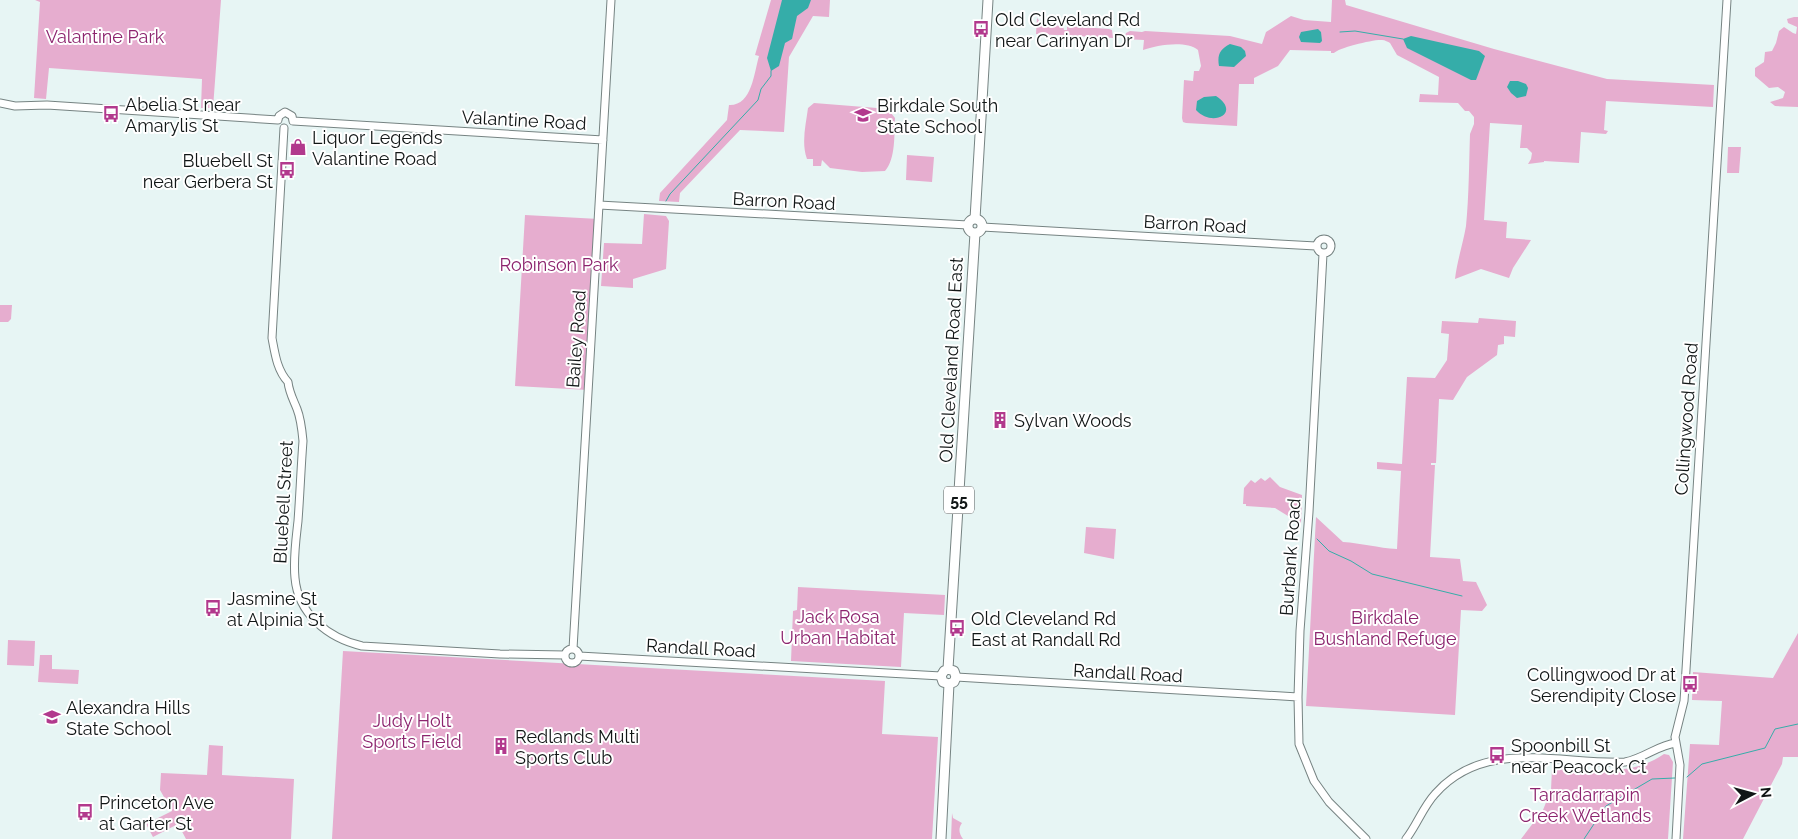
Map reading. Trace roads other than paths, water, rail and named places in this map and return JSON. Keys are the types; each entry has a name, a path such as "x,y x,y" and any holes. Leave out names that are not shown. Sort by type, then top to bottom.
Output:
{"main road":[{"path":"978,230 970,231 988,0"},
{"name":"Old Cleveland Road East","path":"948,669 978,230"},
{"path":"948,669 954,672 956,677 954,682 949,684 943,682 941,676 948,669"},
{"path":"941,839 949,684"}],"street":[{"name":"Bailey Road","path":"573,649 611,0"},
{"name":"Collingwood Road","path":"1676,839 1680,765 1676,730 1682,712 1685,686 1727,0"},
{"path":"0,103 15,106 47,106 278,120"},
{"path":"285,112 292,116 293,121 290,127 284,128 280,126 278,120 279,116 285,112"},
{"name":"Valantine Road","path":"293,121 603,140"},
{"name":"Bluebell Street","path":"284,128 272,338 278,365 282,376 288,382 288,390 297,409 302,426 303,441 294,569 295,582 300,599 306,610 327,632 349,643 385,648"},
{"name":"Barron Road","path":"600,205 972,222"},
{"name":"Barron Road","path":"978,230 1316,246"},
{"path":"1321,239 1329,241 1331,245 1327,253 1323,254 1317,250 1316,246 1321,239"},
{"name":"Burbank Road","path":"1323,254 1309,512 1300,631 1299,744 1314,781 1330,802 1366,839"},
{"name":"Randall Road","path":"385,648 500,654 565,655 566,660 572,663 577,661 579,656 941,676"},
{"path":"565,655 567,651 573,649 578,652 579,656"},
{"name":"Randall Road","path":"956,677 1298,697"},
{"path":"1406,839 1435,794 1454,777 1475,766 1494,760 1520,758 1625,762 1639,759 1663,746 1676,742"}],"water":[{"path":"782,0 811,0 808,8 797,16 792,39 785,43 779,66 771,71 767,58"},
{"path":"1318,29 1321,32 1322,41 1320,43 1301,42 1299,37 1301,32"},
{"path":"1411,36 1479,51 1485,56 1476,80 1471,80 1407,48 1403,39"},
{"path":"1230,44 1241,47 1245,51 1246,56 1234,67 1219,66 1218,59 1220,53"},
{"path":"1510,81 1526,84 1528,88 1526,96 1517,98 1511,93 1507,87"},
{"path":"1216,96 1223,102 1226,108 1222,116 1210,118 1196,110 1197,101 1204,97"}],"waterway":[{"path":"1340,32 1355,31 1403,39"},
{"path":"666,201 670,194 758,100 761,89 771,76 771,71"},
{"path":"1317,539 1329,551 1351,561 1372,574 1462,596"},
{"path":"1687,777 1702,764 1765,748 1775,729 1798,724"},
{"path":"1584,839 1606,806 1652,779 1675,778"}],"place":[{"name":"Old Cleveland Rd near Carinyan Dr","path":"981,29"},
{"name":"Abelia St near Amarylis St","path":"111,114"},
{"name":"Birkdale South State School","path":"863,115"},
{"name":"Liquor Legends Valantine Road","path":"298,147"},
{"name":"Bluebell St near Gerbera St","path":"287,170"},
{"name":"Sylvan Woods","path":"1000,420"},
{"name":"Jasmine St at Alpinia St","path":"213,608"},
{"name":"Old Cleveland Rd East at Randall Rd","path":"957,628"},
{"name":"Collingwood Dr at Serendipity Close","path":"1690,684"},
{"name":"Alexandra Hills State School","path":"52,717"},
{"name":"Redlands Multi Sports Club","path":"501,746"},
{"name":"Spoonbill St near Peacock Ct","path":"1497,755"},
{"name":"Princeton Ave at Garter St","path":"85,812"}],"park label":[{"name":"Valantine Park","path":"105,36"},
{"name":"Robinson Park","path":"559,264"},
{"name":"Jack Rosa Urban Habitat","path":"838,626"},
{"name":"Birkdale Bushland Refuge","path":"1385,628"},
{"name":"Judy Holt Sports Field","path":"412,730"},
{"name":"Tarradarrapin Creek Wetlands","path":"1585,804"}]}
